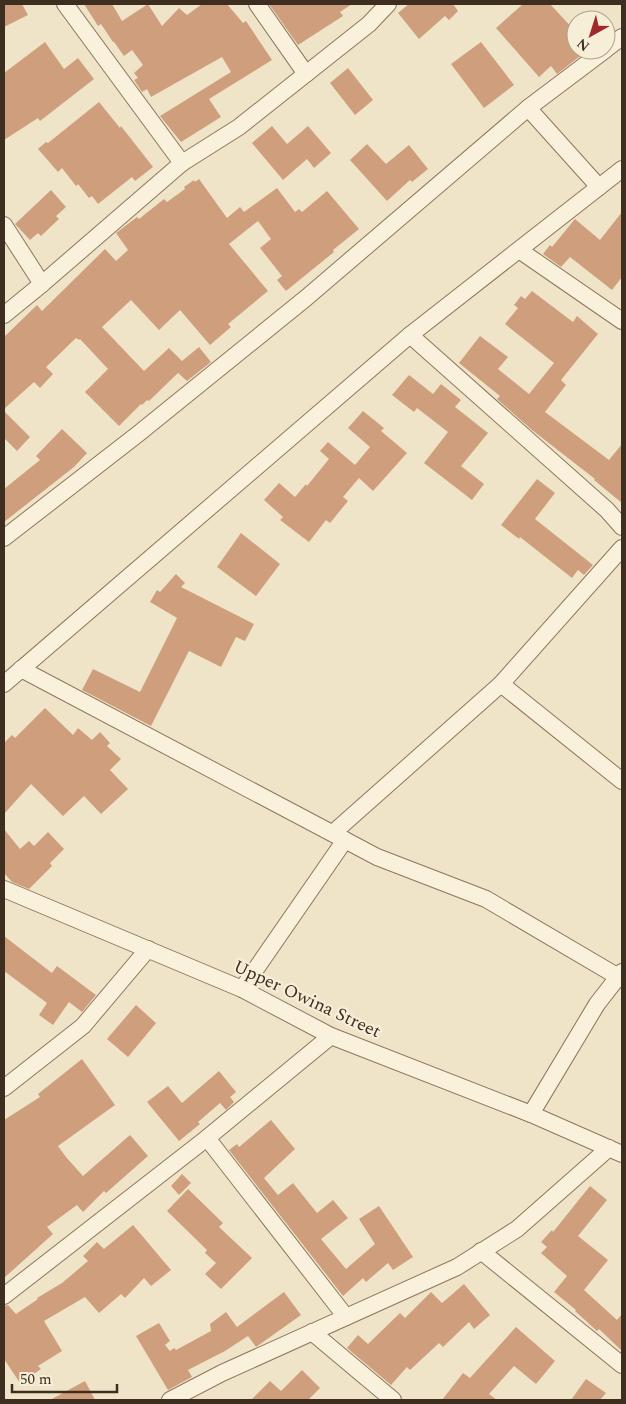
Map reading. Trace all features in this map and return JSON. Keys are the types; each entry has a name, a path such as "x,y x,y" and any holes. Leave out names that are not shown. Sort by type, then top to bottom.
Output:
{"street":[{"path":"65,4 182,164"},
{"path":"257,4 306,74"},
{"path":"4,314 42,284 182,164 240,127 369,24 388,4"},
{"path":"4,538 138,434 306,298 528,108 593,60"},
{"path":"528,108 599,187"},
{"path":"4,684 410,335 622,169"},
{"path":"4,225 42,284"},
{"path":"519,250 622,321"},
{"path":"410,335 608,510 622,527"},
{"path":"242,989 339,836 501,684 622,548"},
{"path":"21,669 377,857 486,899 621,976 597,1004 531,1114"},
{"path":"501,684 622,781"},
{"name":"Upper Owina Street","path":"4,889 242,989 331,1036 531,1114 616,1151"},
{"path":"4,1088 83,1026 148,949"},
{"path":"4,1296 207,1138 331,1036"},
{"path":"207,1138 346,1317"},
{"path":"170,1400 222,1373 457,1266 517,1229 616,1151"},
{"path":"481,1251 622,1365"},
{"path":"312,1332 393,1400"}],"building":[{"path":"4,4 22,4 28,15 4,27"},
{"path":"84,4 112,4 122,21 148,4 162,26 179,8 187,15 202,4 227,4 243,23 246,21 272,60 209,99 221,117 181,142 160,116 231,72 222,57 151,97 147,89 142,92 134,80 138,78 134,73 143,65 132,50 124,56 101,24 98,26"},
{"path":"269,4 352,4 340,12 343,16 298,45"},
{"path":"409,4 453,4 458,11 449,20 445,16 419,39 398,13"},
{"path":"523,4 550,4 566,21 566,60 575,60 557,74 551,66 539,77 496,28"},
{"path":"45,42 64,69 78,58 94,79 40,121 38,118 4,140 4,73"},
{"path":"481,42 514,85 484,108 451,64"},
{"path":"348,68 373,100 355,115 330,83"},
{"path":"99,102 120,128 121,126 153,167 135,181 132,177 98,204 92,196 89,198 78,184 76,186 62,168 58,172 38,149"},
{"path":"272,126 287,144 308,126 331,153 314,168 307,159 283,180 252,143"},
{"path":"367,144 386,164 409,145 428,169 412,182 410,180 387,201 350,160"},
{"path":"199,179 227,218 240,207 244,212 277,188 295,212 299,209 302,212 327,191 359,229 286,291 277,280 282,276 260,248 271,239 258,221 229,244 268,291 228,324 231,327 210,345 180,310 159,330 131,300 102,327 144,371 169,348 182,361 199,347 211,362 187,381 178,373 149,401 147,400 141,404 119,426 85,392 108,369 80,339 76,338 46,367 53,374 40,388 34,382 4,409 4,337 37,305 42,311 105,249 116,261 128,250 116,233 137,217 139,219 164,199 167,202 185,189 184,187"},
{"path":"51,190 66,207 56,216 59,219 41,236 38,233 30,240 15,224"},
{"path":"622,212 622,277 612,290 570,257 561,267 543,254 550,245 552,247 575,219 600,240"},
{"path":"532,291 573,322 577,316 598,334 561,380 566,385 545,412 609,460 622,444 622,503 595,479 532,430 497,399 500,396 459,363 480,336 508,357 498,369 529,394 554,363 505,324 518,308 514,305 521,296 525,299"},
{"path":"409,375 433,394 441,384 461,400 455,407 488,433 461,466 484,484 472,500 424,463 448,432 417,408 414,412 392,395"},
{"path":"4,411 30,437 17,451 4,438"},
{"path":"363,411 384,428 381,431 407,453 373,491 359,478 343,497 348,501 330,523 326,520 309,542 280,520 283,517 264,500 279,483 295,497 306,484 307,486 329,459 320,451 328,442 355,465 370,447 348,428"},
{"path":"62,429 87,453 74,467 4,522 4,489 40,460 36,456"},
{"path":"537,479 555,493 535,519 593,565 584,575 578,570 572,578 520,537 519,539 501,525"},
{"path":"241,533 280,564 256,596 217,567"},
{"path":"176,574 185,583 181,587 254,624 245,641 236,637 221,667 189,651 151,726 82,690 93,669 140,692 177,618 150,602 157,590 160,592"},
{"path":"45,708 73,735 78,728 92,740 100,732 110,743 107,746 121,759 110,770 128,789 101,814 84,796 63,816 31,784 4,814 4,743 12,735 15,738"},
{"path":"4,829 20,849 29,841 34,846 48,832 64,849 50,863 52,866 29,889 12,882 4,873"},
{"path":"4,936 52,973 57,966 96,995 82,1012 69,1002 53,1025 39,1015 47,1003 4,971"},
{"path":"136,1005 156,1023 128,1057 107,1039"},
{"path":"82,1059 115,1105 58,1146 83,1176 130,1135 148,1156 106,1193 104,1191 83,1212 77,1205 47,1227 53,1234 4,1278 4,1120 40,1097 38,1094"},
{"path":"219,1071 236,1092 230,1097 234,1102 226,1110 220,1103 198,1122 200,1124 179,1141 147,1102 168,1086 182,1103"},
{"path":"271,1120 295,1149 264,1178 278,1195 293,1183 317,1213 333,1200 348,1218 321,1239 346,1269 375,1244 359,1219 379,1206 413,1257 393,1270 388,1263 366,1282 363,1278 343,1296 229,1150 237,1144 239,1147"},
{"path":"182,1174 191,1183 179,1195 171,1186"},
{"path":"590,1186 607,1200 578,1236 608,1260 584,1290 617,1320 622,1314 622,1351 599,1329 597,1331 554,1292 567,1276 541,1253 547,1247 541,1242 552,1230 553,1232"},
{"path":"188,1189 223,1223 219,1227 252,1258 221,1289 205,1274 216,1263 205,1253 207,1250 167,1211"},
{"path":"133,1225 171,1270 151,1286 144,1278 125,1298 121,1294 99,1313 85,1297 44,1321 62,1351 38,1366 41,1369 20,1383 4,1359 4,1306 8,1305 16,1314 37,1298 62,1283 88,1261 83,1256 97,1242 104,1249"},
{"path":"464,1284 490,1315 474,1329 469,1322 443,1347 439,1343 410,1370 407,1367 391,1385 347,1348 358,1335 368,1344 400,1313 405,1318 431,1292 442,1303"},
{"path":"284,1292 301,1315 256,1347 248,1336 225,1351 188,1370 192,1377 168,1390 136,1336 159,1323 170,1341 165,1345 170,1351 174,1348 176,1350 211,1331 210,1324 226,1312 237,1327"},
{"path":"516,1327 555,1361 536,1384 514,1366 489,1394 497,1400 442,1400 463,1373 470,1378"},
{"path":"302,1370 320,1388 308,1400 251,1400 270,1381 281,1391"},
{"path":"586,1379 606,1393 600,1400 571,1400"},
{"path":"85,1381 95,1400 50,1400"}]}
